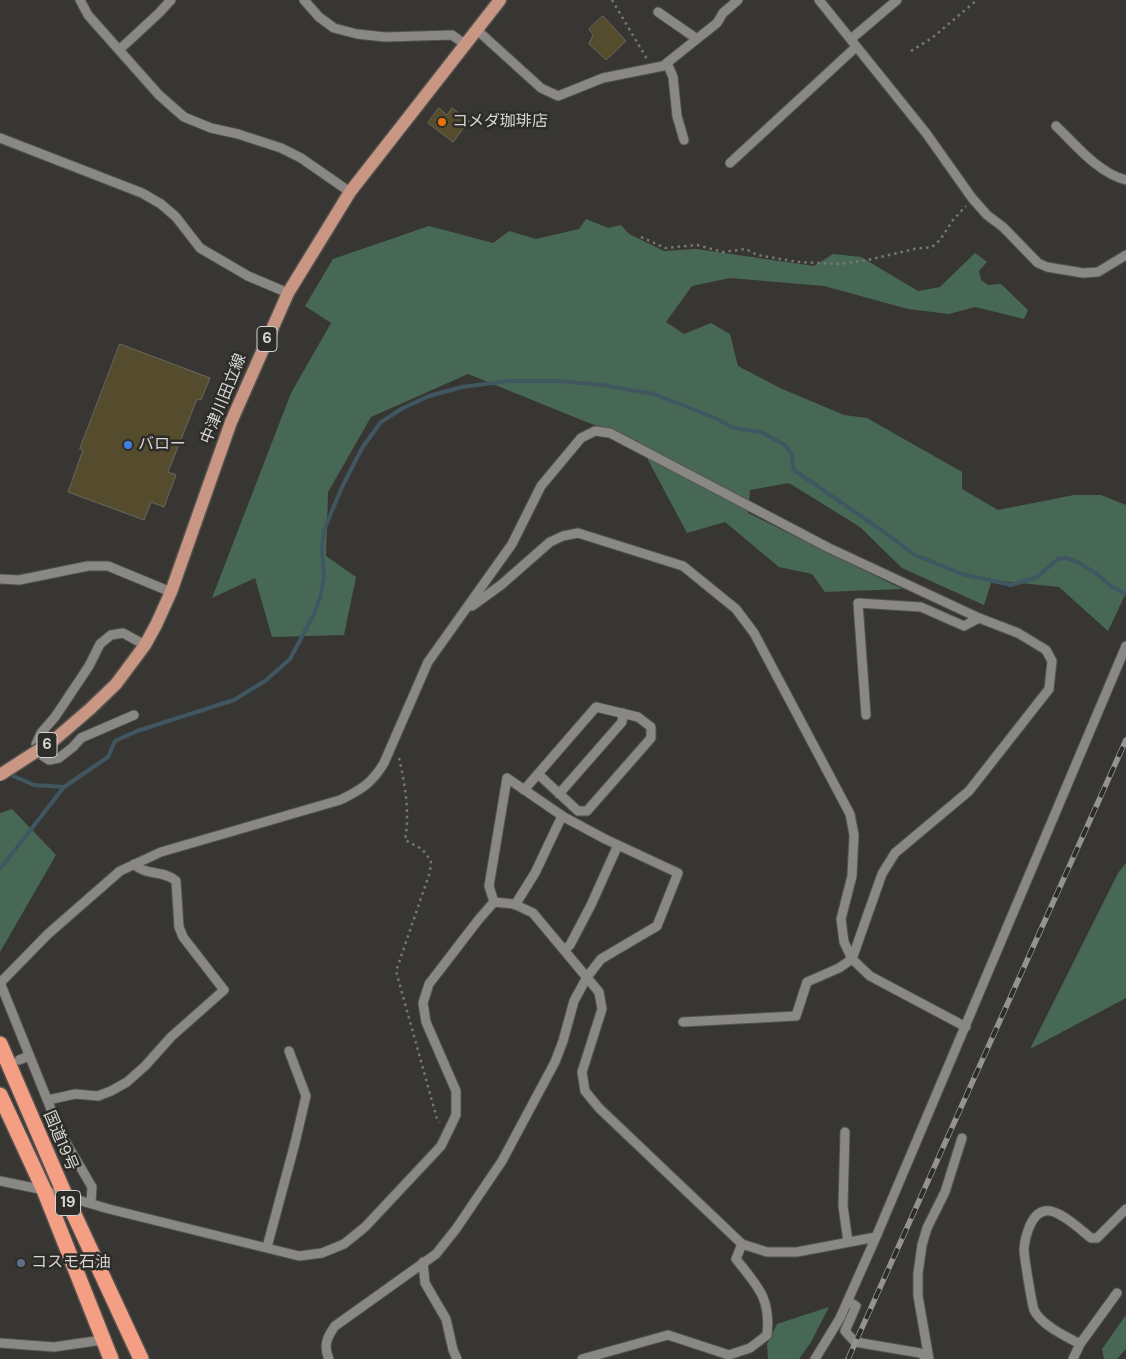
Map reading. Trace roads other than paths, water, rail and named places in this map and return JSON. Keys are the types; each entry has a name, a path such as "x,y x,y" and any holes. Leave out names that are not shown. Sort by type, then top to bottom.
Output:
{"highway":[{"name":"国道19号","path":"0,1044 65,1195 140,1357"},
{"name":"19","path":"0,1095 44,1190 111,1359"}],"main road":[{"name":"中津川田立線","path":"0,775 54,740 90,709 116,684 145,645 171,592 231,422 288,292 350,192 500,0"}],"street":[{"path":"80,0 88,15 119,50 159,95 184,117 212,128 238,134 280,148 301,158 350,192"},
{"path":"119,50 172,0"},
{"path":"304,0 318,17 334,28 357,34 385,37 452,35 466,44"},
{"path":"477,30 541,88 558,96 603,78 663,66 717,23 724,13 738,0"},
{"path":"819,0 926,133 986,215 1003,227 1038,263 1047,267 1082,272 1098,272 1126,255"},
{"path":"851,39 897,0"},
{"path":"658,12 698,39"},
{"path":"730,163 856,47"},
{"path":"667,63 673,77 677,116 684,140"},
{"path":"1056,126 1102,167 1117,178 1126,180"},
{"path":"0,138 142,193 161,204 176,217 200,248 248,276 288,292"},
{"path":"91,1203 92,1187 61,1134 1,985 2,981 48,934 95,892 120,872 134,864 161,852 340,800 366,786 384,763 428,662 512,544 541,486 581,438 595,431 610,433 829,548 978,618 1018,633 1046,650 1052,661 1049,689 969,791 895,853 882,874 852,959 839,968 807,982 796,1016 683,1022"},
{"path":"466,610 550,542 563,536 578,533 683,566 736,609 754,633 850,814 854,835 852,876 841,919 844,942 852,959 870,976 966,1027"},
{"path":"0,579 19,580 88,566 108,566 171,592"},
{"path":"866,715 858,603 921,607 964,626 978,618"},
{"path":"134,715 81,738 59,758 49,760 40,754 36,744 41,733 55,717 89,666 100,644 111,635 123,633 145,645"},
{"path":"815,1359 840,1318 876,1237 1126,646"},
{"path":"524,790 596,707 638,717 651,727 651,738 587,811 578,811 538,774"},
{"path":"559,794 622,722 623,713"},
{"path":"330,1359 326,1352 327,1337 335,1326 436,1254 456,1229 502,1161 555,1062 574,1001 587,977 601,960 657,926 678,873 562,816 507,778 489,886 494,902"},
{"path":"515,904 535,873 562,816"},
{"path":"564,950 570,945 591,906 618,845"},
{"path":"48,1100 75,1094 98,1096 127,1082 145,1066 171,1037 224,990 183,937 179,927 176,882 171,877 138,869 134,864"},
{"path":"494,902 515,904 533,913 599,992 602,1009 582,1072 585,1091 599,1108 742,1244 767,1252 789,1252 876,1237"},
{"path":"0,1181 65,1195 109,1209 299,1256 322,1252 344,1244 365,1227 441,1146 456,1115 456,1092 426,1022 423,1003 429,984 478,919 494,902"},
{"path":"267,1247 306,1096 289,1050"},
{"path":"19,1060 29,1056"},
{"path":"845,1132 843,1206 848,1242"},
{"path":"848,1301 856,1306 845,1332 855,1342 920,1353 929,1359 918,1296 918,1273 922,1245 927,1228 945,1192 962,1138"},
{"path":"1080,1344 1052,1329 1035,1311 1024,1250 1029,1229 1036,1216 1046,1210 1059,1213 1091,1238 1097,1238 1126,1209"},
{"path":"582,1359 668,1335 729,1355 750,1348 767,1335 769,1317 761,1291 736,1259 742,1244"},
{"path":"424,1262 425,1283 446,1319 457,1359"},
{"path":"1073,1359 1080,1344 1116,1292"},
{"path":"0,1343 54,1347 102,1340"}],"waterway":[{"path":"0,869 64,787 108,757 115,741 137,731 234,700 265,681 290,659 313,616 320,598 324,577 322,547 324,530 342,487 362,448 381,422 403,408 429,396 462,387 508,381 560,381 602,385 654,394 715,418 734,428 761,432 785,445 791,453 794,470 915,555 962,574 1011,585 1037,577 1058,559 1067,558 1079,563 1097,574 1112,587 1126,594"},
{"path":"9,774 34,785 64,787"}],"railway":[{"path":"848,1359 1126,740"}],"place":[{"name":"コメダ珈琲店","path":"442,122"},
{"name":"バロー","path":"128,445"},
{"name":"コスモ石油","path":"21,1263"}]}
